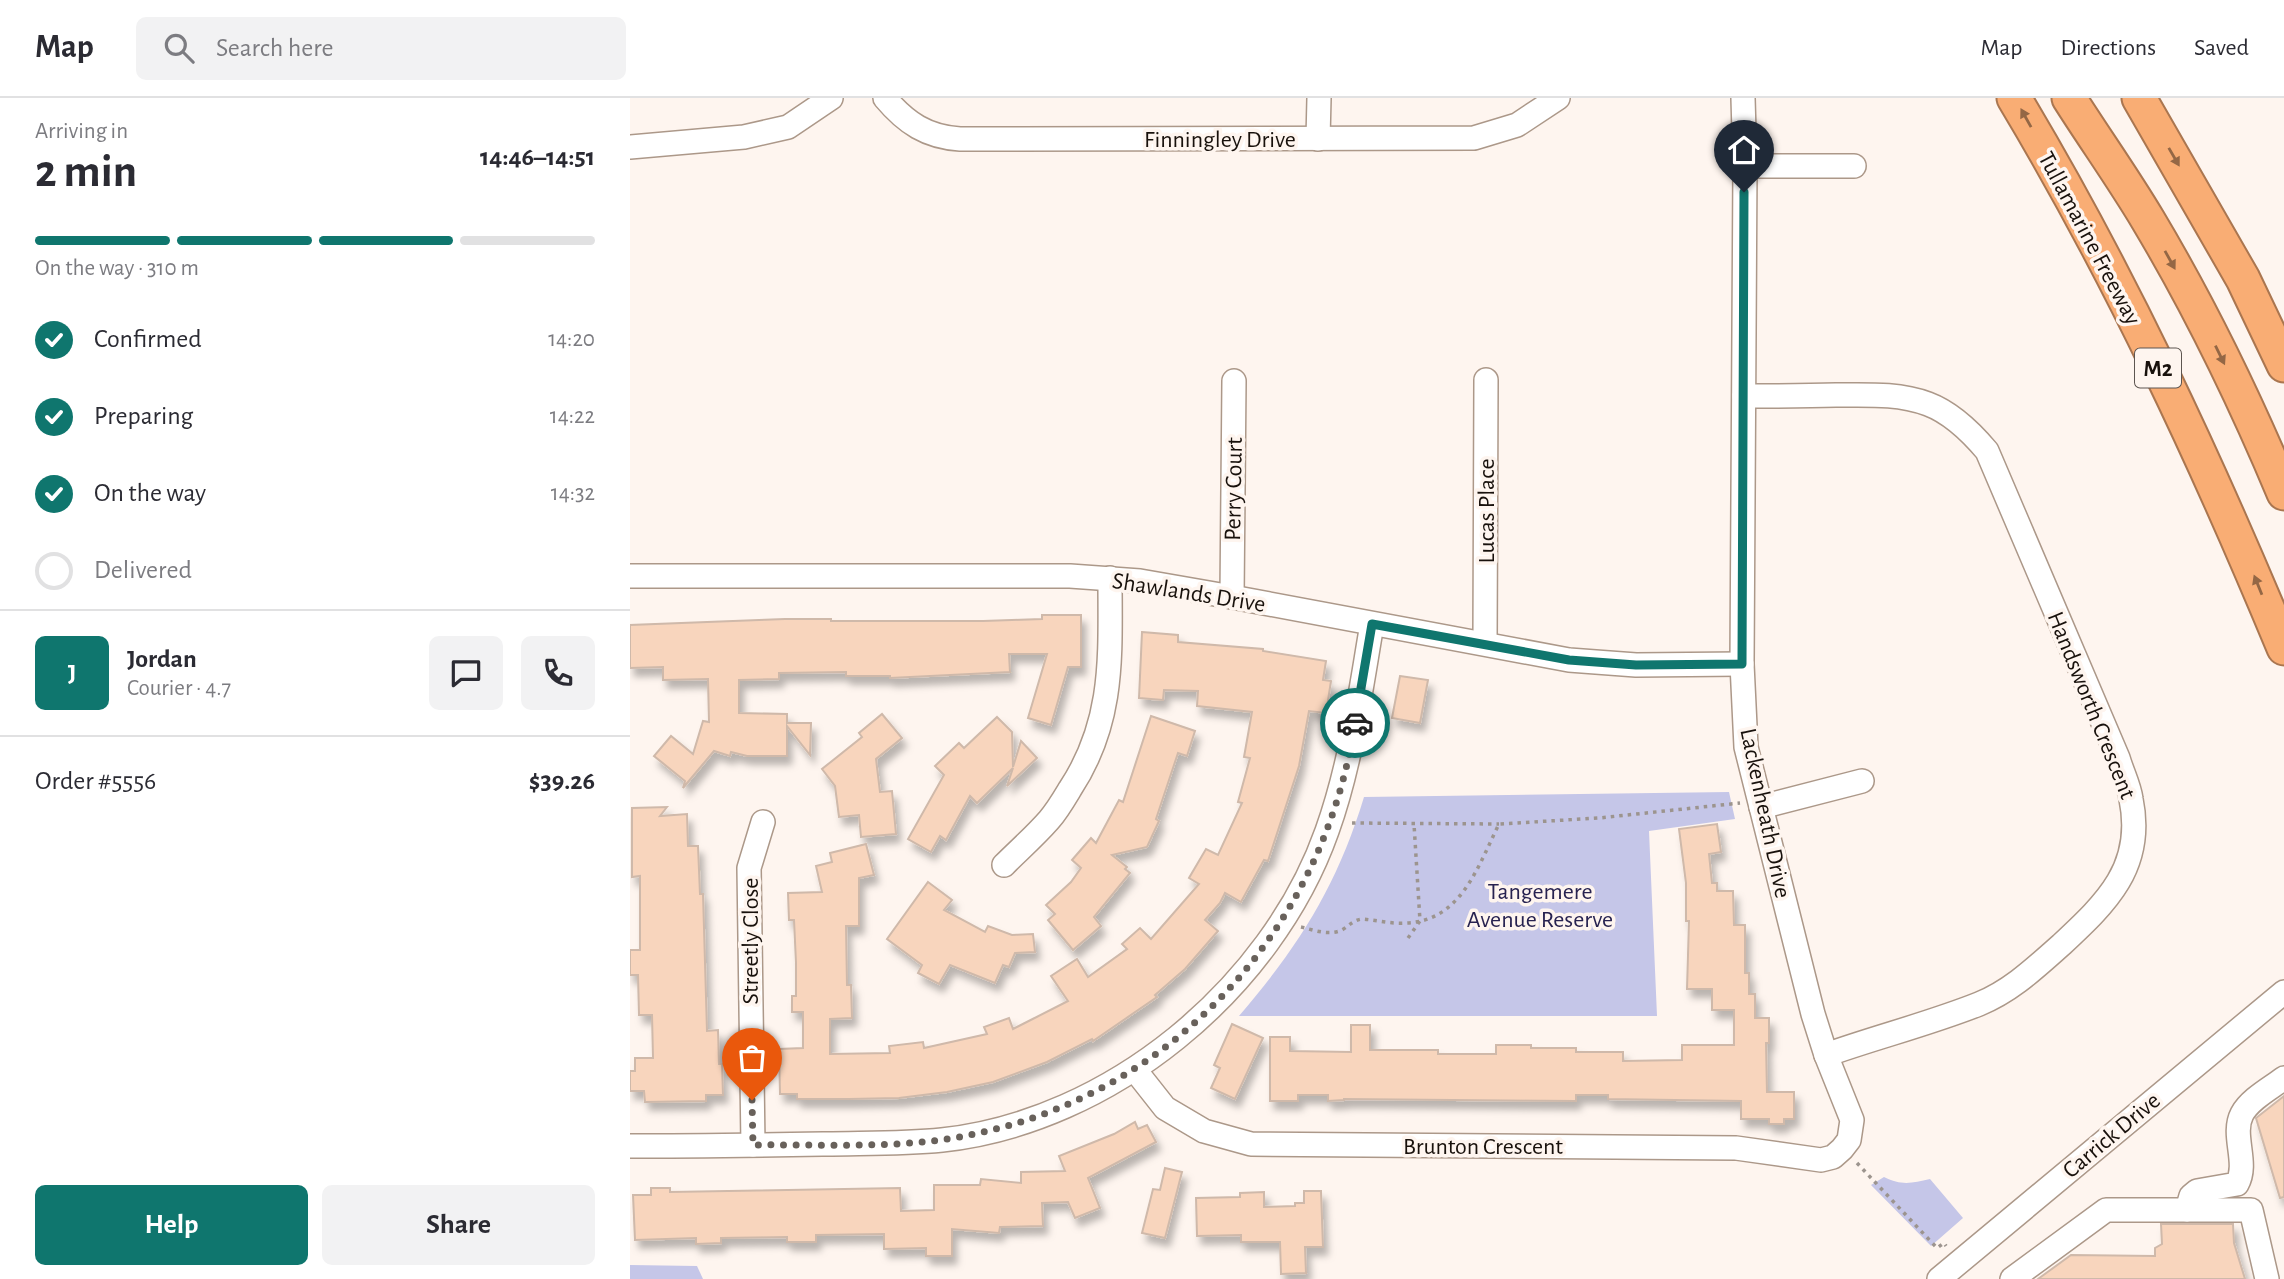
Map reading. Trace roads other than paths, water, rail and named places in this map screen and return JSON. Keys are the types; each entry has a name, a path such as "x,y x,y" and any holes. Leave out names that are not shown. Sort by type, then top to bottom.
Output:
{"highway":[{"name":"Tullamarine Freeway","path":"2014,98 2098,251 2191,435 2284,648"},
{"name":"Tullamarine Freeway","path":"2069,98 2147,219 2189,294 2265,447 2284,493"},
{"path":"2079,98 2147,219"},
{"path":"2140,98 2243,279 2284,365"}],"street":[{"path":"630,147 744,137 788,127 831,98"},
{"name":"Finningley Drive","path":"885,98 909,123 942,138 1318,139 1474,138 1517,125 1558,98"},
{"path":"1318,139 1319,98"},
{"name":"Lackenheath Drive","path":"1743,98 1745,166 1742,664 1746,747 1826,1055 1852,1120 1846,1145"},
{"path":"1745,166 1854,166"},
{"name":"Lucas Place","path":"1485,643 1486,380"},
{"name":"Perry Court","path":"1232,597 1234,382"},
{"name":"Handsworth Crescent","path":"1744,396 1881,395 1907,398 1930,405 1949,415 1975,436 1987,451 2118,758 2131,797 2134,823 2131,852 2114,889 2099,908 2032,971 2007,990 1979,1004 1826,1055"},
{"name":"Shawlands Drive","path":"630,576 1110,578 1232,597 1569,660 1636,665 1742,664"},
{"path":"1004,865 1051,818 1085,768 1099,733 1107,695 1110,656 1110,578"},
{"path":"630,1146 897,1143 961,1136 1032,1118 1102,1088 1135,1070 1236,983 1283,921 1327,833 1342,785 1372,624"},
{"path":"1760,803 1862,781"},
{"name":"Streetly Close","path":"753,1145 749,868 763,822"},
{"name":"Carrick Drive","path":"1939,1279 2284,992"},
{"name":"Brunton Crescent","path":"1135,1070 1165,1108 1204,1131 1251,1144 1736,1148 1821,1160 1833,1157 1846,1145"},
{"path":"2187,1210 2191,1196 2197,1191 2238,1184 2242,1176 2239,1133 2241,1116 2248,1107 2284,1078"},
{"path":"2012,1279 2106,1210 2251,1210 2267,1279"}],"park label":[{"name":"Tangemere Avenue Reserve","path":"1540,905"}]}
